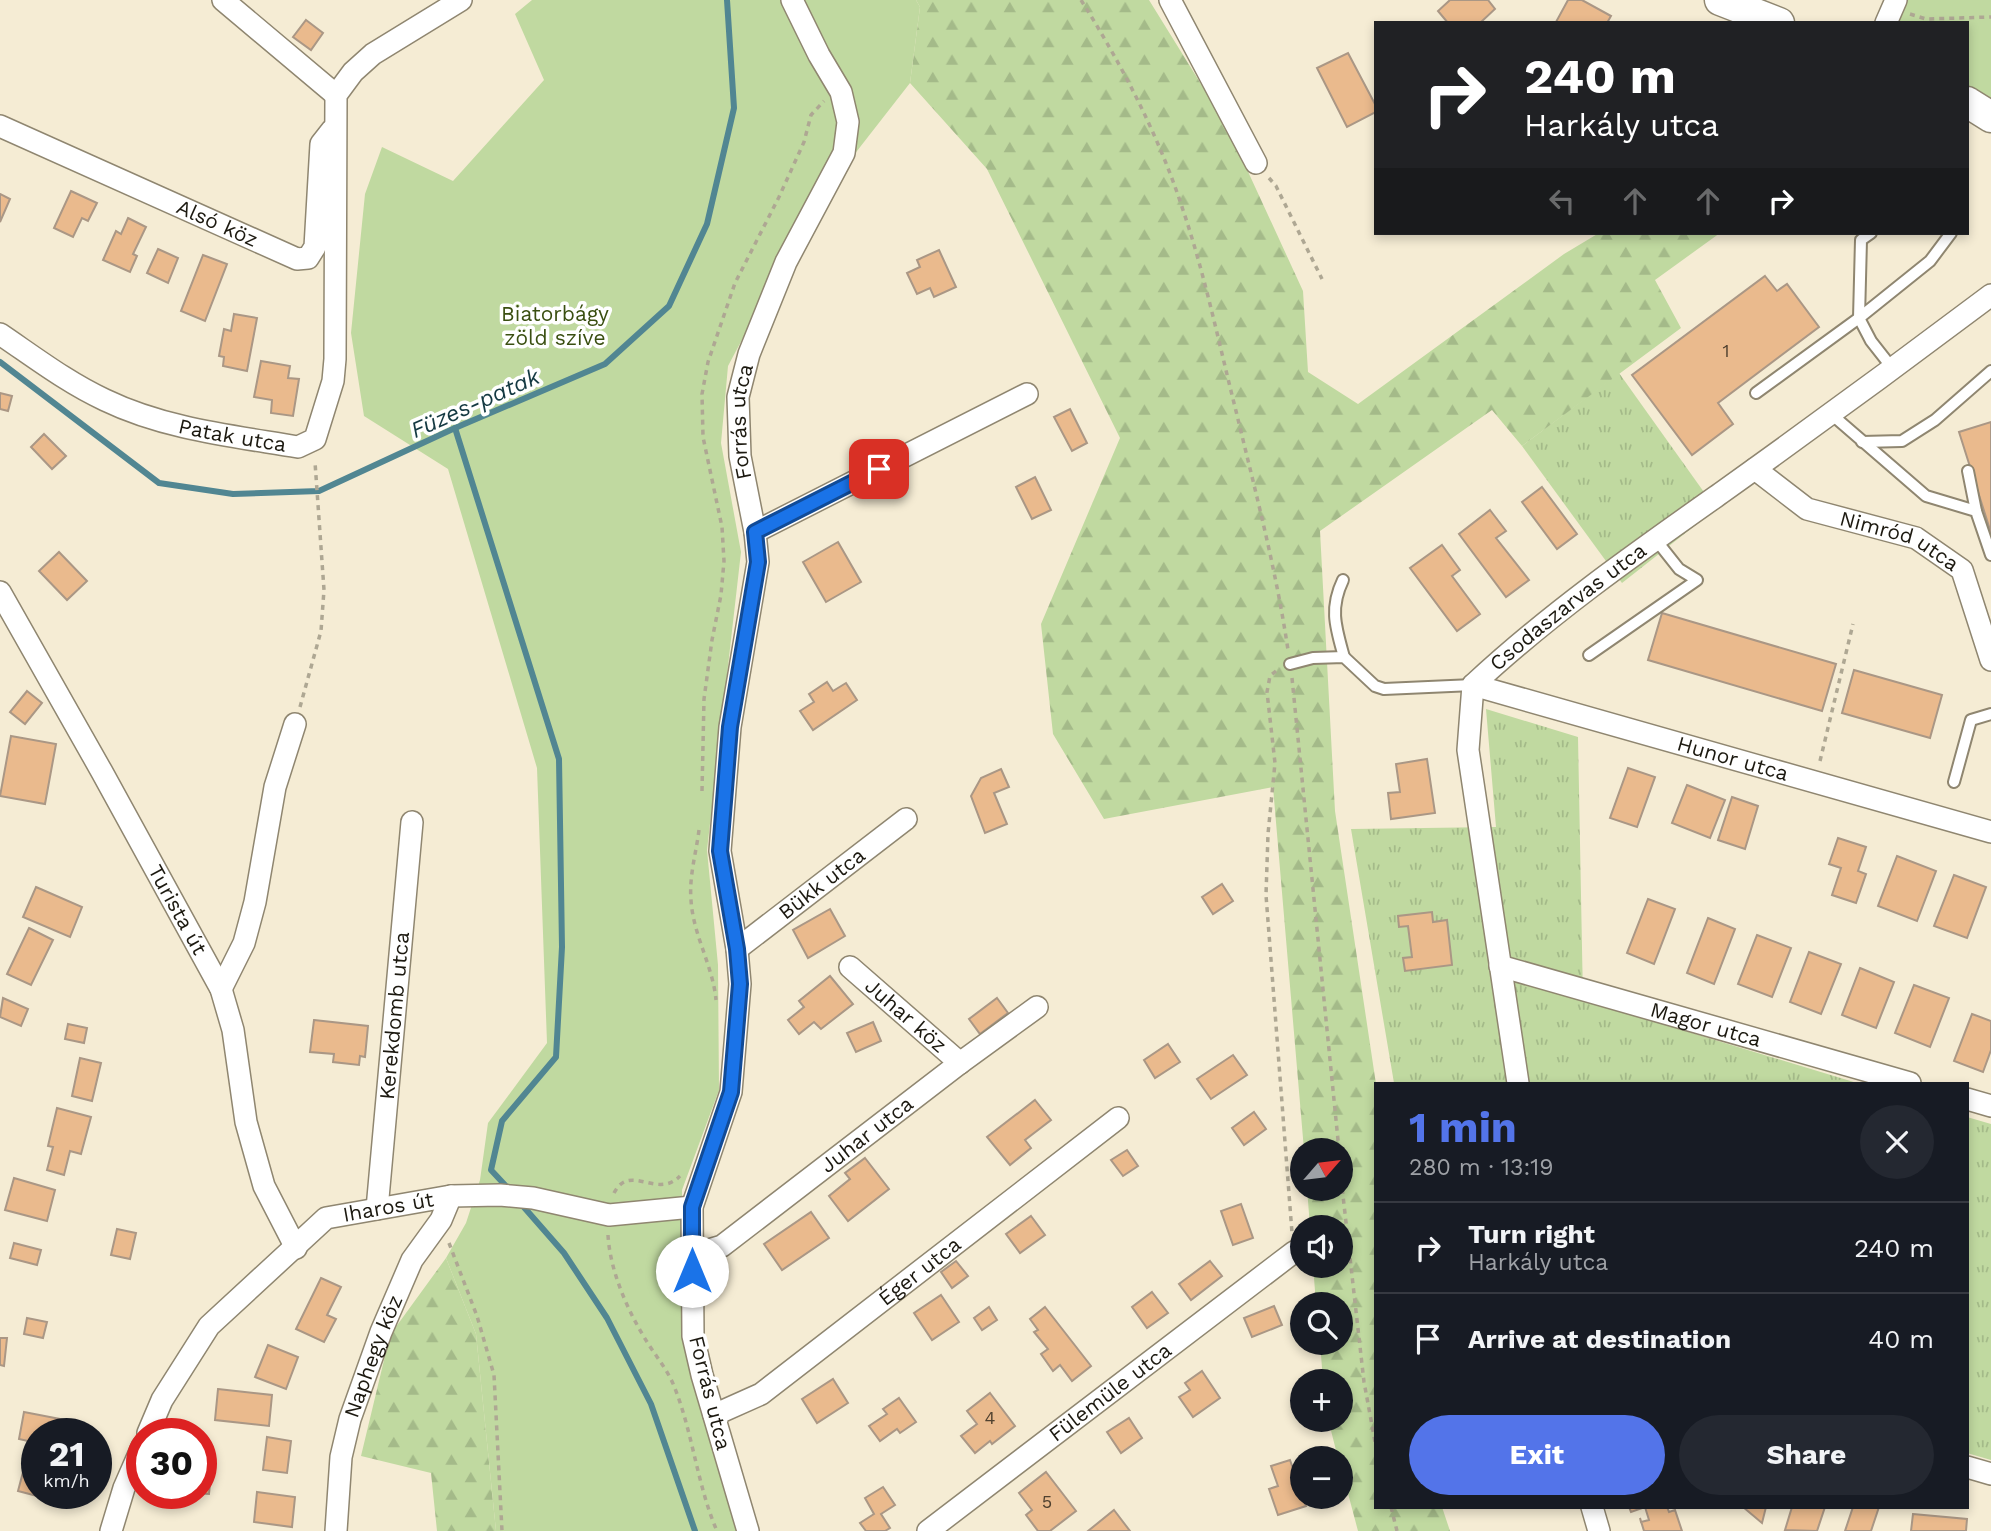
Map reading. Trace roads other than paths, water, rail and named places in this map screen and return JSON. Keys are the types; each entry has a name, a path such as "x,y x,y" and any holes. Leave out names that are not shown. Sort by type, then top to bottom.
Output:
{"main road":[{"path":"1720,0 1774,21"},
{"path":"1969,103 1991,117"}],"street":[{"path":"223,0 336,95 353,72 373,54 461,0"},
{"name":"Forrás utca","path":"748,1531 693,1336 692,1207 731,1092 740,984 737,949 720,851 730,727 758,562 740,456 738,397 749,354 786,262 844,153 848,122 841,92 792,0"},
{"path":"1170,0 1256,163"},
{"name":"Patak utca","path":"0,334 76,386 107,401 187,428 298,447 315,439 333,381 336,95"},
{"name":"Alsó köz","path":"0,126 297,259 307,258 316,247 321,144 334,127"},
{"name":"Csodaszarvas utca","path":"1518,1082 1468,750 1473,685 1505,655 1656,540 1991,295"},
{"path":"755,532 1027,394"},
{"name":"Nimród utca","path":"1755,468 1807,509 1916,538 1962,570 1991,660"},
{"name":"Turista út","path":"0,592 221,989 233,1030 246,1122 264,1186 296,1248"},
{"name":"Hunor utca","path":"1473,685 1991,832"},
{"path":"221,989 244,943 255,902 275,787 295,723"},
{"name":"Bükk utca","path":"737,949 906,819"},
{"name":"Kerekdomb utca","path":"377,1209 412,822"},
{"name":"Magor utca","path":"1500,966 1906,1082"},
{"name":"Juhar köz","path":"850,967 961,1063"},
{"name":"Juhar utca","path":"692,1255 722,1246 1037,1007"},
{"path":"1969,1100 1991,1106"},
{"name":"Éger utca","path":"714,1415 761,1394 1118,1118"},
{"name":"Iharos út","path":"154,1418 162,1400 209,1326 326,1219 451,1196 500,1195 533,1198 609,1215 692,1207"},
{"name":"Naphegy köz","path":"336,1531 341,1457 350,1419 381,1332 412,1260 441,1220 451,1196"},
{"name":"Fülemüle utca","path":"928,1531 1290,1255"},
{"path":"1969,1468 1991,1474"},
{"path":"111,1531 126,1483"},
{"path":"1593,1509 1599,1531"}],"lane":[{"path":"1868,235 1861,240 1859,318 1871,341 1893,369"},
{"path":"1756,393 1859,318 1930,261 1950,235"},
{"path":"1862,442 1902,440 1935,420 1991,371"},
{"path":"1830,413 1926,496 1976,510"},
{"path":"1968,471 1976,510 1991,555"},
{"path":"1589,654 1697,580 1679,569 1656,540"},
{"path":"1343,580 1335,597 1335,625 1344,657 1375,686 1384,689 1473,685"},
{"path":"1290,664 1313,658 1344,657"},
{"path":"1954,782 1971,720 1991,715"}],"waterway":[{"name":"Füzes-patak","path":"0,362 159,483 233,494 319,491 455,428 605,364 669,306 707,224 734,108 727,0"},
{"path":"455,428 559,759 562,947 556,1057 502,1121 491,1170 505,1185"},
{"path":"522,1205 564,1253 607,1318 651,1404 695,1531"}],"park label":[{"name":"Biatorbágy zöld szíve","path":"555,326"}]}
